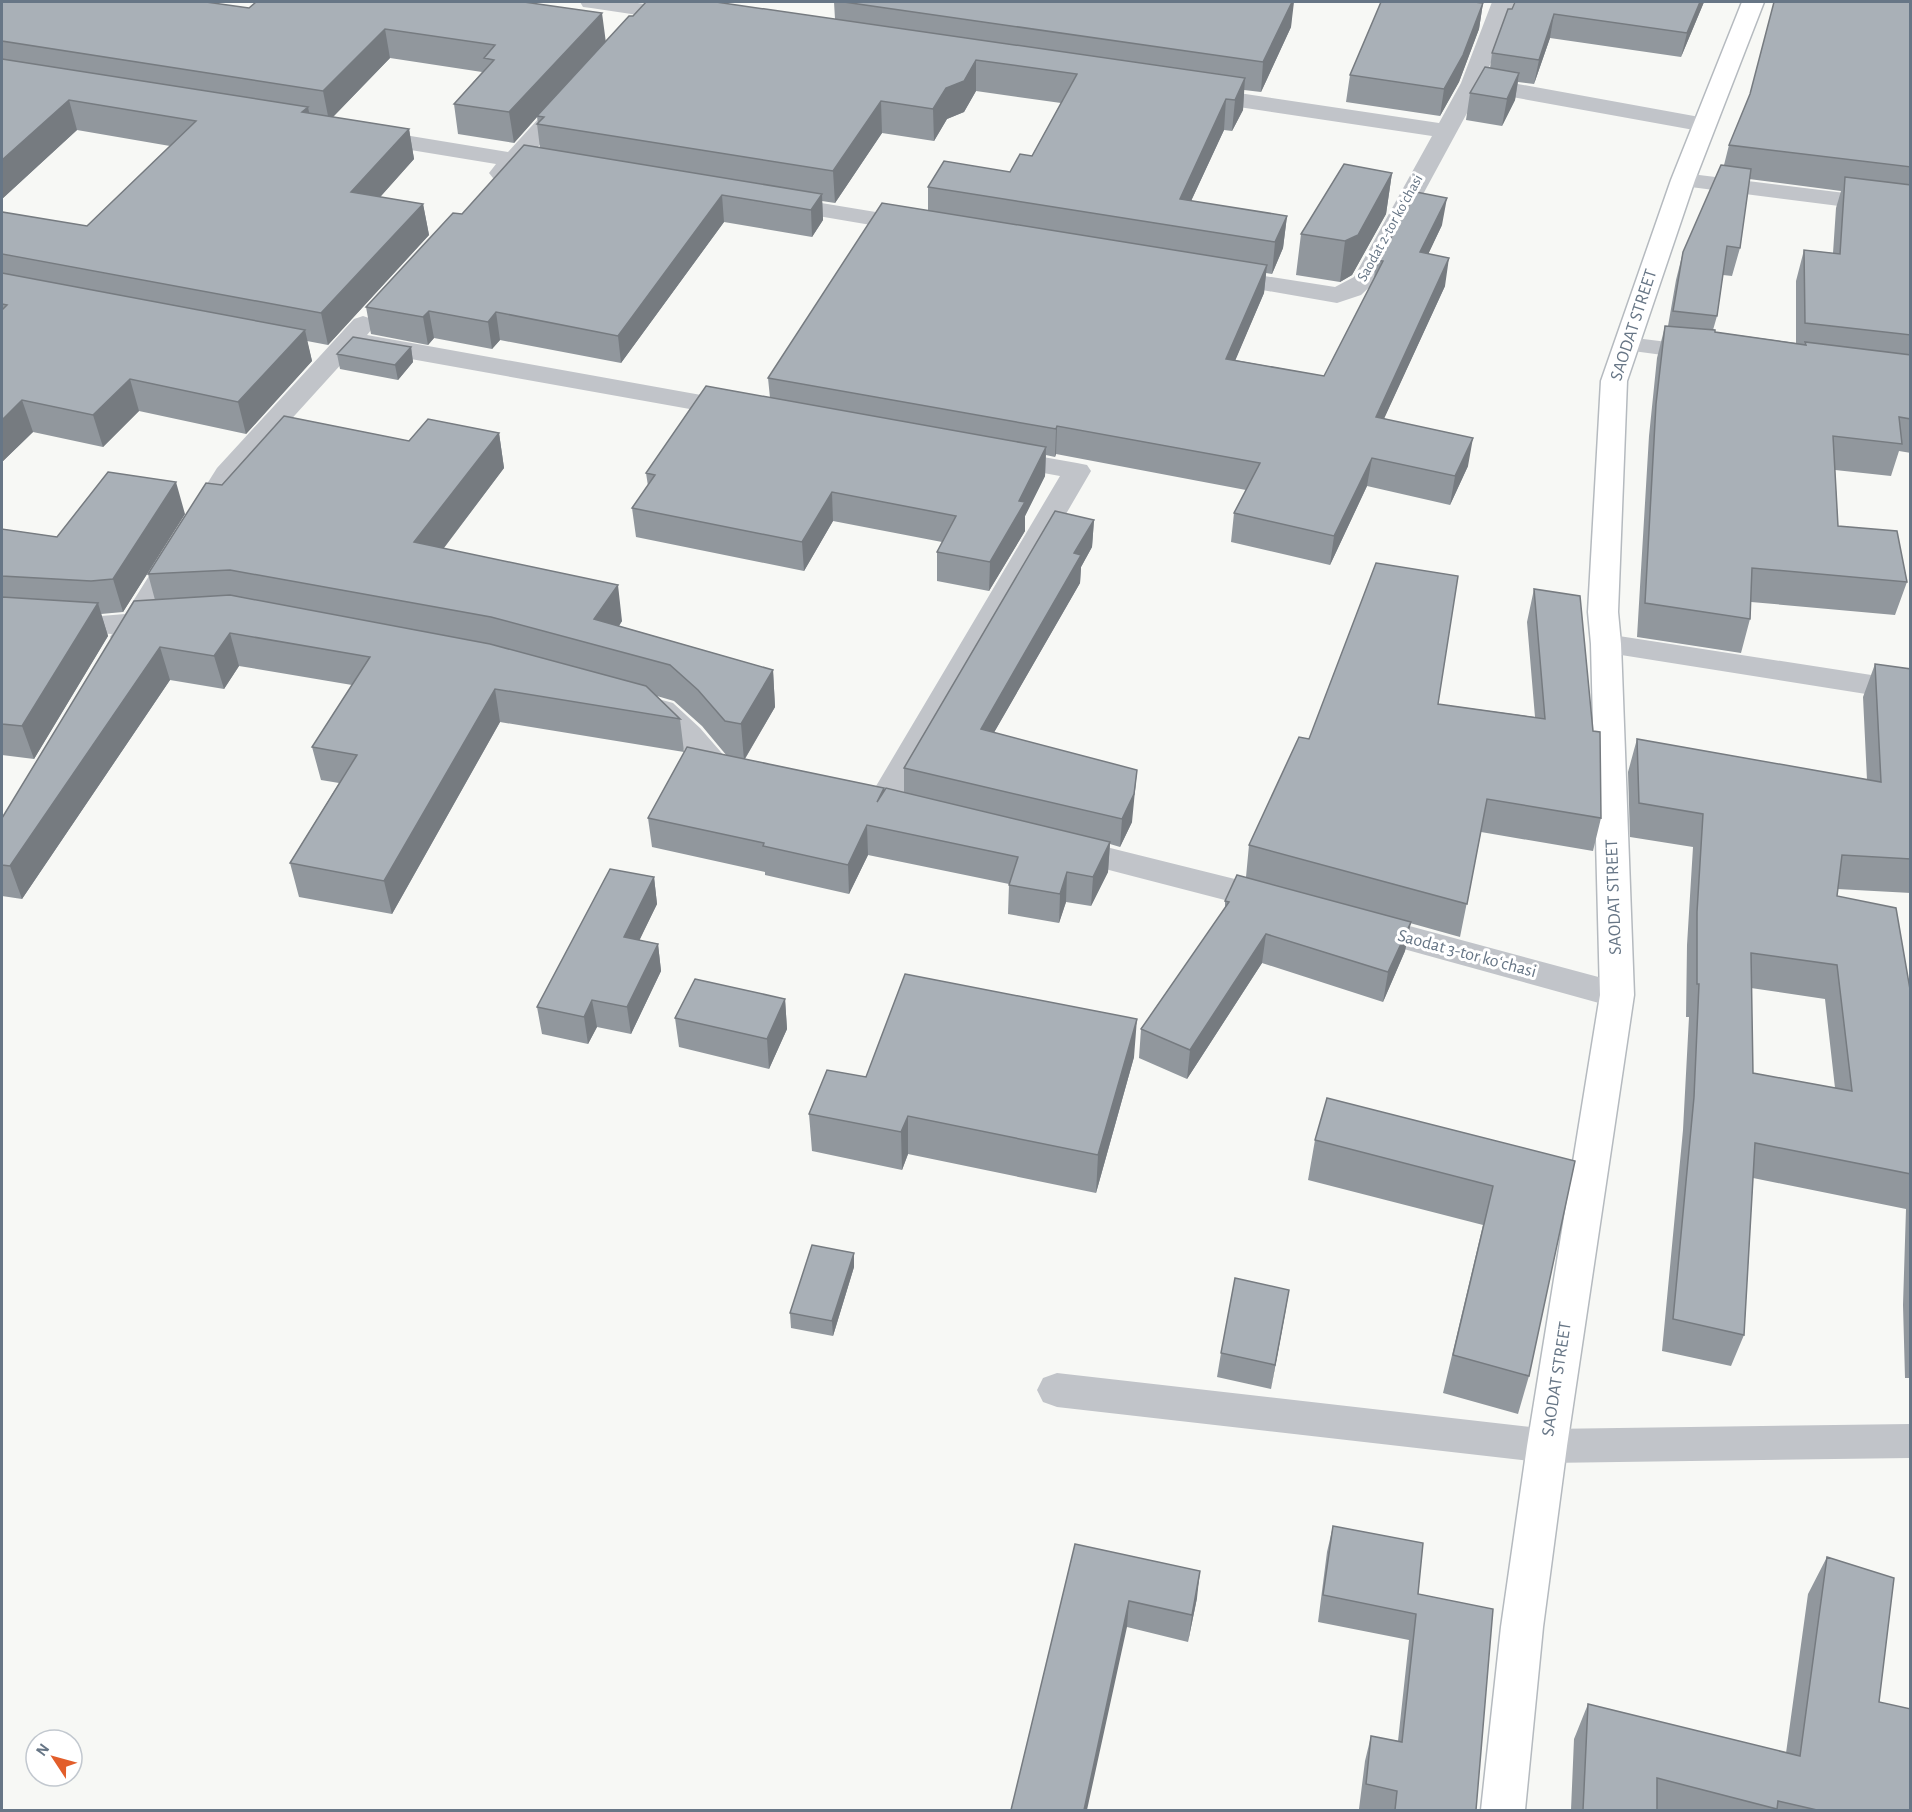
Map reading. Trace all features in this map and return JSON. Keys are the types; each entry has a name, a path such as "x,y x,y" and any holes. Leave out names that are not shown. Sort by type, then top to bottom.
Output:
{"street":[{"path":"591,2 654,6 709,19"},
{"name":"Saodat 2-tor koʻchasi","path":"1198,272 1337,295 1352,290 1364,281 1472,83 1503,2"},
{"name":"SAODAT STREET","path":"1503,1810 1522,1626 1547,1446 1617,995 1606,644 1603,612 1614,381 1683,180 1753,2"},
{"path":"626,37 654,6"},
{"path":"482,194 586,81"},
{"path":"1472,83 1705,125"},
{"path":"1183,91 1444,131"},
{"path":"351,134 583,171"},
{"path":"1683,180 1911,208"},
{"path":"758,200 943,230"},
{"path":"115,653 227,474 331,349 380,306"},
{"path":"331,349 760,414"},
{"path":"849,796 894,806 1077,471 983,454"},
{"path":"2,618 101,625 197,618"},
{"path":"1606,644 1911,691"},
{"path":"618,698 662,710 689,735 717,767 761,777"},
{"path":"1043,842 1191,878 1306,910"},
{"name":"Saodat 3-tor koʻchasi","path":"1341,919 1617,995"},
{"path":"1057,1390 1547,1446 1911,1441"}],"lane":[{"path":"1627,344 1721,356"}],"building":[{"path":"2,2 206,2 249,8 256,2 524,2 602,13 509,112 454,104 494,60 484,58 495,45 385,29 323,91 2,41"},
{"path":"646,2 716,2 1245,78 1235,100 1226,99 1180,199 1287,216 1275,242 928,187 944,161 1010,172 1020,154 1032,156 1077,74 976,60 964,81 946,88 933,109 881,101 833,171 537,124 544,117 537,116 629,16 633,16"},
{"path":"844,2 1292,2 1263,62"},
{"path":"1381,2 1483,3 1463,55 1444,89 1350,75"},
{"path":"1515,2 1700,2 1687,33 1554,14 1539,60 1492,53 1508,9 1512,9"},
{"path":"1774,2 1911,2 1911,167 1729,145 1750,94"},
{"path":"2,59 308,107 302,112 409,129 351,192 423,204 321,313 2,254 2,212 87,226 196,121 69,100 2,160"},
{"path":"1485,67 1519,73 1507,99 1470,93"},
{"path":"524,145 822,194 811,210 722,195 618,336 496,312 488,322 429,311 423,317 366,307 453,213 462,214"},
{"path":"1344,164 1392,173 1358,235 1345,241 1301,234"},
{"path":"1721,165 1751,169 1740,248 1727,246 1717,316 1673,311 1683,252"},
{"path":"1845,177 1911,185 1911,335 1805,323 1804,250 1840,254"},
{"path":"1416,192 1447,198 1420,252 1449,258 1376,417 1473,438 1455,476 1372,458 1334,536 1234,513 1260,463 1057,426 1056,429 768,378 882,203 1267,265 1226,359 1324,376 1383,261 1376,260 1382,254"},
{"path":"2,273 305,330 238,402 130,379 93,415 22,400 2,420 2,310 7,305 2,304"},
{"path":"1665,326 1715,330 1715,332 1806,345 1805,342 1911,355 1911,419 1899,417 1902,444 1833,436 1838,526 1897,531 1907,582 1752,568 1750,619 1645,603 1656,404"},
{"path":"353,337 411,347 395,365 337,354"},
{"path":"706,386 1046,447 1019,501 1025,502 990,562 937,552 956,516 832,492 802,542 632,508 655,475 646,473"},
{"path":"284,416 409,441 428,419 499,433 414,542 618,585 594,619 773,670 741,724 725,721 698,690 670,665 491,617 230,570 148,574 206,483 222,485"},
{"path":"108,472 176,482 113,579 91,581 2,576 2,529 57,537"},
{"path":"1055,511 1094,520 1074,553 1081,555 981,729 1137,770 1134,794 1122,819 904,768"},
{"path":"1376,563 1458,576 1438,704 1545,719 1534,589 1580,596 1593,731 1600,732 1601,818 1487,799 1467,904 1249,845 1299,737 1309,739"},
{"path":"230,595 490,644 646,686 680,719 495,689 384,881 290,863 357,755 312,747 370,657 230,633 214,656 160,647 10,866 2,865 2,818 134,601"},
{"path":"2,597 98,603 22,726 2,724"},
{"path":"1875,664 1911,669 1911,859 1842,855 1837,896 1896,908 1911,995 1911,1174 1755,1143 1744,1335 1673,1319 1694,1097 1699,984 1697,984 1697,912 1703,814 1639,803 1637,739 1881,782","holes":["1751,953 1837,965 1852,1091 1753,1073"]},
{"path":"687,747 884,788 877,802 886,788 1110,842 1093,877 1067,872 1060,894 1009,885 1018,857 867,825 848,865 763,846 764,843 648,818"},
{"path":"610,869 654,877 624,937 658,944 627,1007 592,1000 584,1017 537,1007"},
{"path":"1237,875 1411,922 1388,972 1266,934 1190,1050 1141,1029 1229,902 1225,901"},
{"path":"905,974 1137,1019 1098,1155 908,1116 901,1132 809,1114 827,1070 866,1077"},
{"path":"695,979 785,999 767,1039 675,1018"},
{"path":"1327,1098 1575,1161 1529,1376 1453,1355 1493,1186 1315,1140"},
{"path":"812,1245 854,1253 832,1321 790,1313"},
{"path":"1235,1278 1289,1290 1275,1365 1221,1353"},
{"path":"1333,1526 1423,1543 1418,1594 1493,1609 1476,1810 1395,1810 1397,1791 1366,1784 1371,1736 1402,1742 1416,1614 1323,1595"},
{"path":"1075,1544 1200,1571 1192,1615 1129,1601 1084,1810 1011,1810"},
{"path":"1827,1557 1894,1578 1879,1702 1911,1709 1911,1810 1817,1810 1778,1801 1777,1809 1657,1778 1657,1810 1583,1810 1588,1704 1800,1756"}]}
